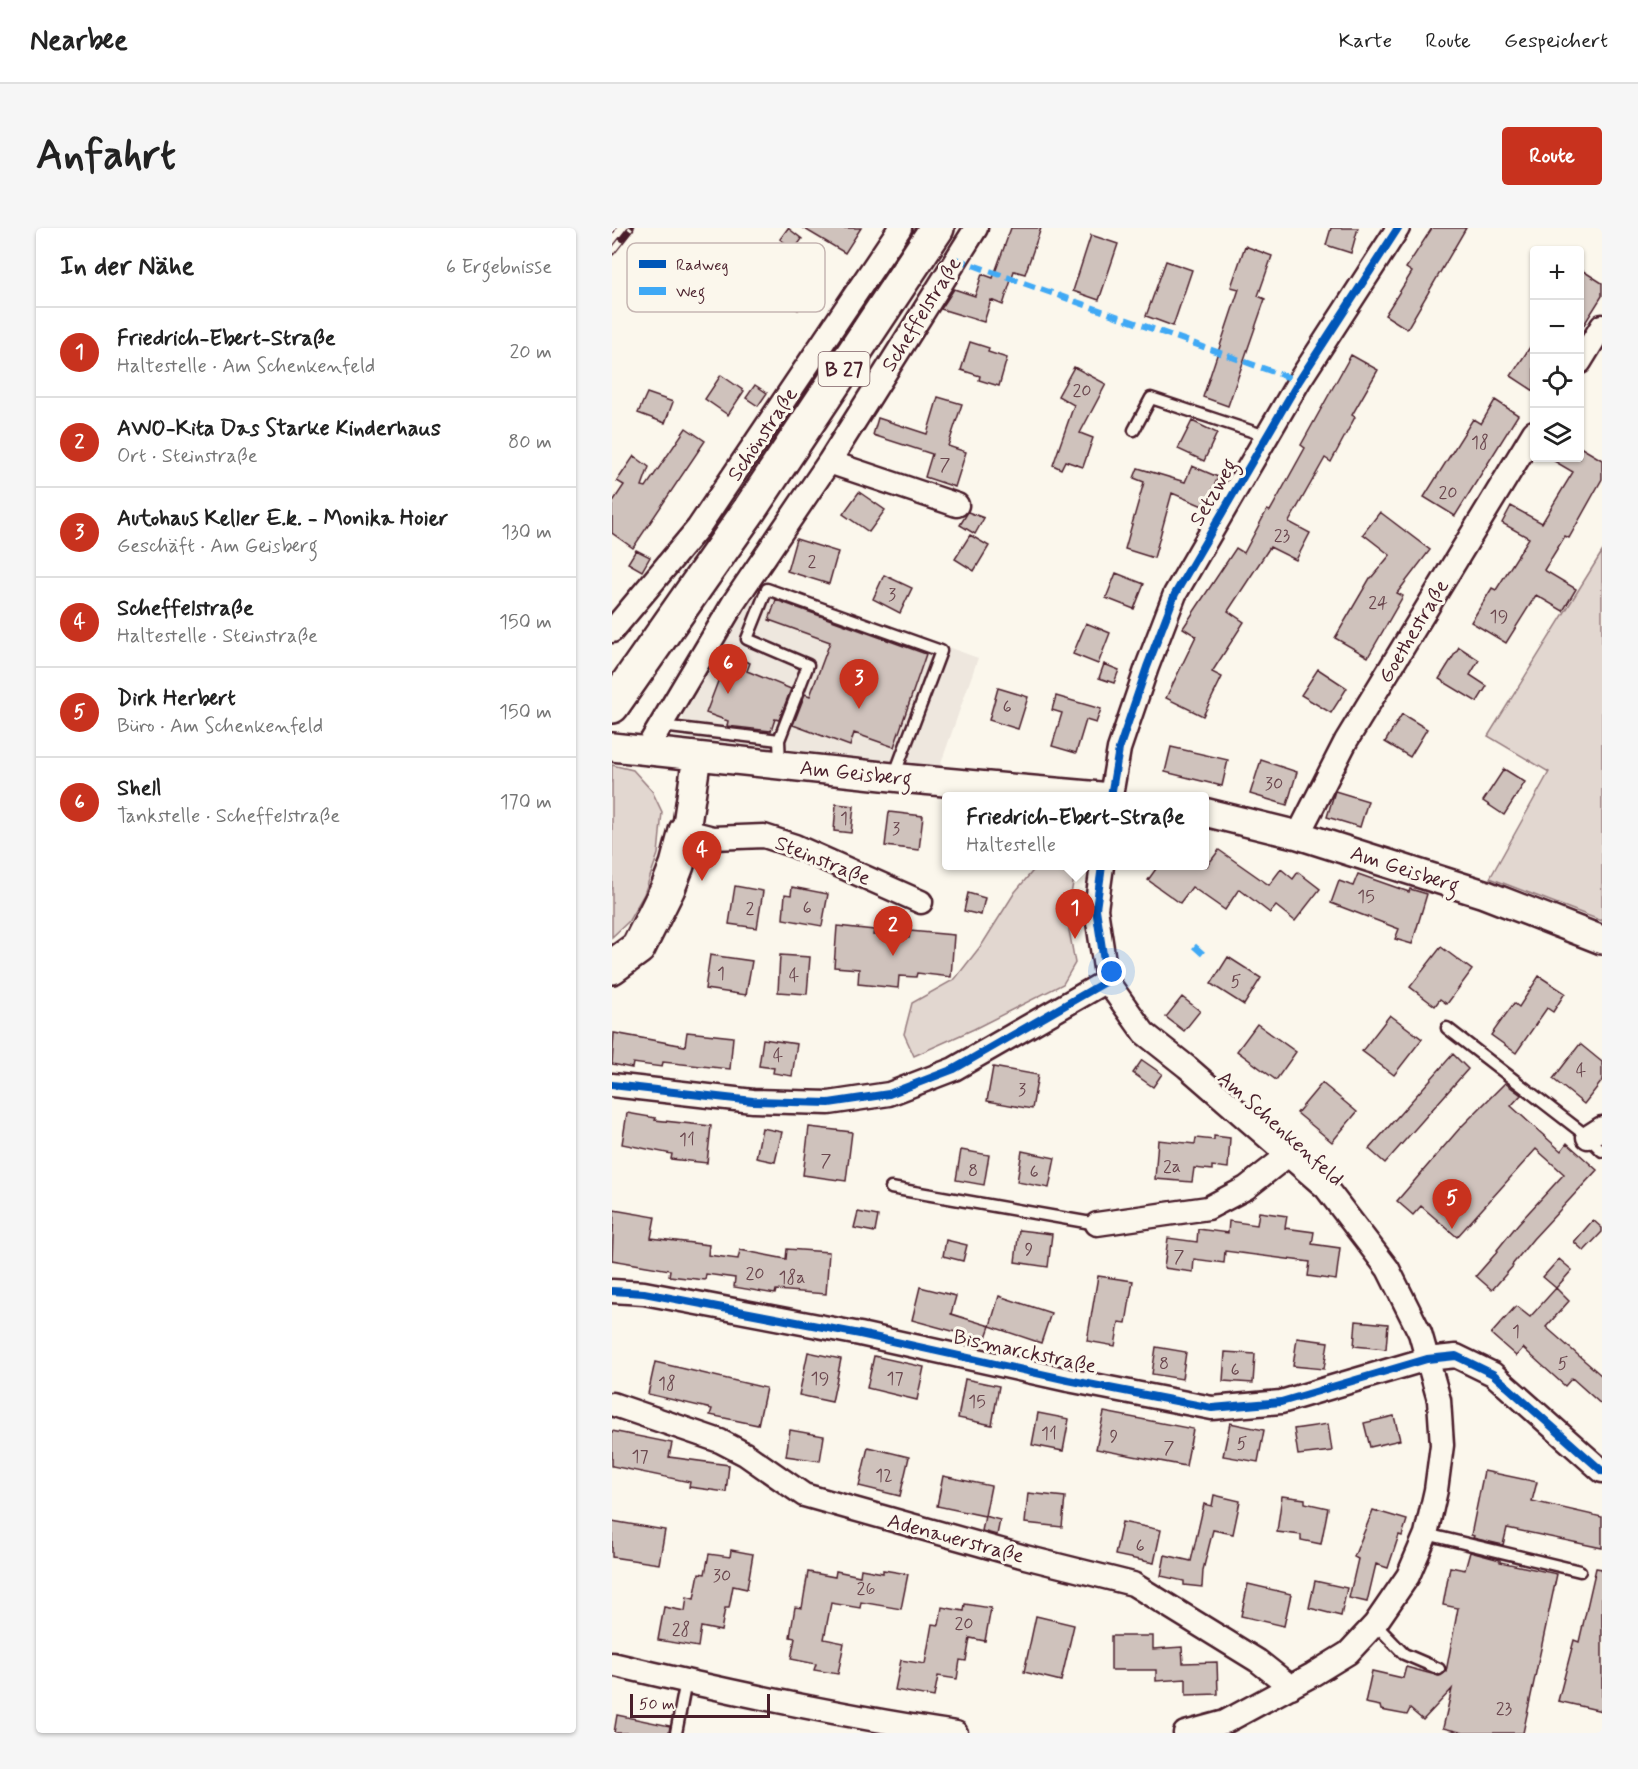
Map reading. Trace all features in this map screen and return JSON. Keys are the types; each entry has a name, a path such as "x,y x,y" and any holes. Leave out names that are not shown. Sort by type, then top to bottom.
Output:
{"main road":[{"name":"B 27","path":"616,701 744,518 937,228"},
{"path":"612,967 638,948 643,939 668,888 686,831"}],"street":[{"name":"Schönstraße","path":"612,631 698,528 900,228"},
{"name":"Scheffelstraße","path":"646,750 734,602 829,462 976,228"},
{"name":"Setzweg","path":"1112,792 1119,749 1147,667 1176,594 1299,381 1398,228"},
{"path":"1584,355 1602,326"},
{"name":"Goethestraße","path":"1298,835 1346,741 1530,439"},
{"path":"829,462 957,505"},
{"name":"Am Geisberg","path":"612,747 697,756 779,752 894,777 1057,792"},
{"path":"686,831 697,756"},
{"name":"Am Geisberg","path":"1209,813 1298,835 1484,894 1602,940"},
{"name":"Steinstraße","path":"686,831 713,838 765,836 795,846 921,902"},
{"name":"Am Schenkenfeld","path":"1101,870 1096,909 1107,981 1144,1033 1326,1188 1388,1269 1420,1333 1439,1400 1442,1445 1436,1490 1426,1534 1408,1576 1375,1624 1347,1653 1291,1688 1224,1722 1185,1733"},
{"path":"612,1085 753,1101 829,1103 889,1094 954,1069 1107,981"},
{"path":"1097,1224 1208,1208 1246,1188 1288,1155"},
{"name":"Bismarckstraße","path":"612,1291 644,1293 860,1334 1068,1380 1212,1408 1281,1402 1427,1359 1456,1356 1493,1374 1602,1472"},
{"name":"Adenauerstraße","path":"612,1404 720,1441 745,1454 804,1495 1025,1557 1132,1584 1250,1656 1291,1688"},
{"path":"612,1664 686,1681 956,1733"}],"lane":[{"path":"1134,430 1151,398 1266,436"},
{"path":"660,726 779,752 808,665 747,639 767,589 941,651 894,777"},
{"path":"1448,1028 1598,1138"},
{"path":"891,1188 1097,1224"},
{"path":"1426,1534 1580,1571"},
{"path":"1375,1624 1404,1654 1439,1669"},
{"path":"676,1733 686,1681"}],"shaded area":[{"path":"1602,552 1602,921 1490,878 1549,772 1488,736"},
{"path":"754,577 978,658 940,766 688,738 681,711"},
{"path":"612,765 633,770 652,791 662,812 658,854 644,894 628,922 612,937"},
{"path":"1034,870 1075,870 1070,900 1069,930 1075,963 1063,984 914,1056 904,1034 912,1003 955,979 983,943 1015,892"}],"building":[{"path":"788,228 802,239 799,243 785,243 780,239"},
{"path":"803,228 861,228 845,253"},
{"path":"1011,228 1041,228 1025,274 1014,271 1003,305 991,300 984,322 941,309 954,289 975,296 982,274 993,278"},
{"path":"1331,228 1358,228 1351,253 1326,245"},
{"path":"1432,228 1466,228 1407,329 1385,315 1412,272 1406,268"},
{"path":"1091,235 1118,244 1099,300 1073,291"},
{"path":"1245,246 1272,256 1258,296 1265,299 1228,406 1203,397 1239,289 1231,287"},
{"path":"1166,261 1192,270 1173,326 1146,316"},
{"path":"1584,272 1602,283 1602,296 1584,325"},
{"path":"970,342 989,348 988,352 1007,358 999,386 979,380 980,376 961,370"},
{"path":"1530,347 1530,388 1511,376"},
{"path":"1351,355 1378,370 1352,415 1355,417 1331,462 1325,458 1289,522 1310,533 1296,560 1270,547 1228,611 1244,622 1212,672 1222,677 1203,716 1166,698 1196,636 1183,628 1236,548 1244,553 1267,510 1270,511 1305,448 1301,445"},
{"path":"1074,367 1106,384 1080,433 1093,438 1083,467 1065,461 1061,469 1053,465 1074,405 1058,396"},
{"path":"721,375 744,391 728,415 705,399"},
{"path":"755,385 767,393 758,406 746,398"},
{"path":"647,393 673,402 665,423 638,413"},
{"path":"938,397 962,404 948,446 966,452 955,487 925,477 932,454 873,435 878,418 927,434"},
{"path":"1495,400 1518,415 1455,516 1424,497 1473,419 1481,424"},
{"path":"1192,421 1217,433 1204,461 1178,449"},
{"path":"686,428 705,441 633,548 612,533 612,503 624,485 617,481 634,456 649,467 642,486 646,487"},
{"path":"1584,449 1602,460 1602,479 1569,538 1565,536 1544,570 1576,589 1563,611 1536,595 1506,643 1471,622 1492,588 1496,590 1529,538 1502,523 1511,506 1542,523 1573,472 1556,462 1584,462"},
{"path":"1192,466 1218,477 1205,507 1172,493 1154,558 1125,549 1144,482 1134,478 1138,468 1185,482"},
{"path":"859,492 885,510 869,532 843,514"},
{"path":"968,512 984,518 975,534 960,525"},
{"path":"1380,512 1430,550 1397,593 1403,596 1368,657 1335,638 1370,578 1390,555 1363,534"},
{"path":"970,535 989,546 974,571 955,559"},
{"path":"796,539 838,552 829,584 787,571"},
{"path":"636,550 650,557 642,571 628,563"},
{"path":"1116,573 1144,584 1134,609 1106,598"},
{"path":"884,575 912,588 900,613 873,599"},
{"path":"776,600 926,654 894,747 854,733 850,746 793,725 805,694 810,696 830,642 769,620"},
{"path":"1086,623 1110,633 1098,664 1073,654"},
{"path":"1459,647 1479,660 1470,675 1487,686 1477,702 1439,679"},
{"path":"728,655 750,663 747,671 791,689 779,720 775,719 771,731 727,726 728,721 706,713"},
{"path":"1104,664 1119,670 1114,683 1099,678"},
{"path":"1318,669 1347,688 1331,713 1301,695"},
{"path":"998,688 1028,697 1018,729 989,720"},
{"path":"1056,696 1101,709 1096,723 1086,720 1076,753 1052,746 1062,713 1052,710"},
{"path":"1402,714 1427,729 1410,757 1385,742"},
{"path":"1171,747 1228,760 1222,786 1165,772"},
{"path":"1261,760 1297,772 1287,805 1250,794"},
{"path":"1504,769 1525,782 1504,815 1483,801"},
{"path":"1335,791 1368,801 1360,827 1327,817"},
{"path":"836,804 854,806 851,833 834,831"},
{"path":"889,812 923,816 919,850 885,846"},
{"path":"1219,850 1269,885 1281,869 1293,879 1298,872 1320,889 1295,921 1276,906 1270,913 1239,889 1225,910 1192,887 1180,903 1148,880 1155,870 1209,870 1209,863"},
{"path":"1358,874 1409,892 1410,889 1427,894 1412,944 1395,939 1399,929 1331,903 1339,881 1353,886"},
{"path":"735,886 763,891 757,928 729,924"},
{"path":"792,887 828,894 822,926 783,919 785,894 791,895"},
{"path":"968,893 985,898 981,915 964,911"},
{"path":"837,926 874,930 873,935 909,938 910,931 954,935 951,977 917,973 916,977 899,976 898,988 858,984 859,969 834,967"},
{"path":"1441,947 1472,970 1447,1004 1440,999 1435,1006 1410,987"},
{"path":"710,955 752,961 746,995 705,989"},
{"path":"780,955 810,957 807,994 778,992"},
{"path":"1228,957 1261,978 1244,1005 1211,984"},
{"path":"1539,976 1565,993 1553,1012 1547,1008 1516,1053 1491,1035 1514,1003 1519,1007"},
{"path":"1182,997 1200,1011 1184,1031 1166,1017"},
{"path":"1390,1015 1422,1039 1394,1075 1362,1051"},
{"path":"1257,1024 1296,1052 1276,1080 1237,1051"},
{"path":"687,1032 733,1037 730,1069 663,1062 662,1067 633,1063 632,1068 612,1064 614,1033 685,1046"},
{"path":"763,1039 797,1044 792,1076 773,1073 774,1068 759,1066"},
{"path":"1580,1044 1602,1062 1602,1081 1584,1104 1553,1079"},
{"path":"1453,1054 1468,1069 1385,1163 1369,1149"},
{"path":"1142,1060 1162,1074 1153,1087 1133,1073"},
{"path":"993,1067 1038,1075 1032,1109 987,1101"},
{"path":"1322,1083 1357,1112 1332,1142 1297,1113"},
{"path":"1505,1083 1521,1095 1511,1106 1561,1151 1567,1143 1597,1170 1533,1239 1492,1290 1476,1276 1518,1224 1564,1174 1536,1149 1457,1237 1421,1206 1413,1215 1397,1201 1460,1128"},
{"path":"627,1113 656,1118 655,1120 711,1126 707,1163 671,1159 672,1154 622,1144"},
{"path":"809,1127 852,1132 846,1181 803,1175"},
{"path":"762,1128 782,1132 775,1162 756,1158"},
{"path":"1214,1136 1230,1138 1228,1168 1212,1166 1212,1170 1194,1168 1192,1182 1155,1179 1158,1140 1195,1144 1196,1138 1214,1140"},
{"path":"961,1150 989,1155 984,1185 956,1180"},
{"path":"1022,1151 1055,1158 1049,1188 1017,1182"},
{"path":"614,1210 655,1217 651,1238 709,1245 708,1255 738,1259 740,1250 786,1259 787,1249 829,1252 826,1294 776,1290 775,1294 734,1287 735,1278 706,1274 705,1280 669,1276 670,1270 612,1260"},
{"path":"858,1212 878,1216 875,1232 854,1228"},
{"path":"1259,1212 1287,1216 1285,1228 1314,1232 1312,1244 1340,1248 1336,1280 1308,1276 1310,1262 1225,1251 1224,1263 1194,1259 1193,1272 1164,1268 1168,1238 1197,1242 1198,1229 1228,1233 1229,1221 1257,1225"},
{"path":"1593,1220 1602,1228 1602,1232 1584,1251 1574,1242"},
{"path":"1019,1230 1052,1234 1048,1267 1015,1262"},
{"path":"946,1240 967,1245 963,1261 943,1256"},
{"path":"1559,1259 1572,1270 1556,1288 1543,1277"},
{"path":"1098,1276 1133,1281 1126,1323 1119,1322 1115,1346 1087,1341"},
{"path":"920,1287 956,1296 951,1314 990,1326 985,1340 912,1320"},
{"path":"1556,1288 1569,1301 1546,1327 1602,1376 1602,1405 1572,1378 1565,1386 1523,1348 1516,1356 1491,1334 1516,1306 1530,1317"},
{"path":"999,1296 1051,1313 1041,1343 990,1326"},
{"path":"1356,1321 1388,1324 1386,1349 1354,1346"},
{"path":"1297,1338 1328,1342 1324,1369 1293,1366"},
{"path":"1156,1347 1186,1352 1182,1379 1152,1374"},
{"path":"808,1352 841,1359 832,1402 799,1395"},
{"path":"1225,1352 1255,1354 1253,1383 1223,1381"},
{"path":"874,1356 924,1367 917,1400 867,1388"},
{"path":"655,1362 766,1388 758,1425 710,1415 712,1409 648,1394"},
{"path":"965,1379 999,1386 992,1425 958,1418"},
{"path":"1104,1412 1193,1429 1186,1466 1096,1449"},
{"path":"1038,1413 1069,1419 1063,1451 1032,1445"},
{"path":"1394,1416 1400,1440 1370,1447 1364,1423"},
{"path":"1230,1423 1264,1430 1258,1462 1223,1456"},
{"path":"1328,1424 1332,1451 1298,1455 1294,1429"},
{"path":"790,1430 824,1436 820,1461 786,1456"},
{"path":"612,1431 672,1443 669,1457 729,1465 726,1492 689,1487 690,1482 612,1466"},
{"path":"868,1447 909,1457 900,1496 859,1486"},
{"path":"1484,1471 1537,1482 1532,1501 1602,1517 1602,1548 1507,1528 1503,1545 1473,1538 1474,1536 1471,1535"},
{"path":"943,1476 991,1486 985,1516 937,1506"},
{"path":"1028,1493 1065,1497 1062,1527 1025,1523"},
{"path":"1214,1495 1240,1501 1233,1534 1213,1530 1203,1570 1202,1587 1184,1585 1184,1581 1161,1576 1165,1555 1191,1561 1204,1504 1212,1506"},
{"path":"1282,1496 1305,1499 1305,1503 1328,1508 1321,1544 1301,1540 1301,1535 1277,1532"},
{"path":"1373,1510 1407,1520 1402,1536 1399,1535 1388,1568 1376,1564 1367,1602 1349,1598 1358,1559 1354,1557"},
{"path":"985,1516 1000,1520 997,1535 982,1531"},
{"path":"612,1521 665,1530 659,1564 612,1557"},
{"path":"1122,1522 1161,1530 1154,1563 1115,1555"},
{"path":"731,1550 753,1554 747,1589 733,1586 729,1608 725,1608 721,1631 701,1627 698,1647 658,1640 664,1607 685,1611 687,1597 694,1599 699,1573 705,1574 709,1554 730,1557"},
{"path":"1470,1552 1500,1560 1500,1562 1557,1574 1523,1733 1464,1733 1443,1728 1452,1689 1423,1720 1410,1709 1407,1715 1381,1710 1380,1706 1365,1703 1372,1671 1403,1678 1406,1667 1439,1676 1446,1672 1458,1608 1443,1605 1450,1567 1465,1570"},
{"path":"1596,1568 1602,1569 1602,1711 1558,1701 1574,1640 1579,1642"},
{"path":"861,1569 908,1574 901,1609 861,1602 860,1608 831,1603 824,1639 844,1643 838,1674 814,1670 816,1664 791,1659 795,1638 790,1637 795,1607 802,1608 808,1572 835,1577 836,1571 860,1576"},
{"path":"1315,1581 1347,1588 1341,1616 1309,1608"},
{"path":"1248,1584 1291,1594 1284,1626 1241,1616"},
{"path":"965,1604 991,1608 985,1641 970,1638 966,1661 960,1660 957,1679 938,1676 934,1697 895,1690 901,1660 925,1664 932,1624 939,1625 942,1607 964,1611"},
{"path":"1036,1616 1074,1625 1061,1681 1024,1672"},
{"path":"1111,1636 1153,1636 1153,1649 1182,1647 1183,1663 1217,1662 1218,1694 1186,1695 1186,1679 1156,1681 1156,1670 1111,1670"},
{"path":"617,1715 670,1726 669,1733 614,1733"}],"railway":[{"path":"612,252 631,228"}],"marked path":[{"path":"956,259 1299,381"},
{"path":"1194,946 1204,955"}],"cycle path":[{"path":"1112,792 1119,749 1175,594 1299,381 1398,228"},
{"path":"612,1085 753,1101 829,1103 889,1094 954,1069 1107,981 1096,909 1101,870"},
{"path":"612,1291 644,1293 860,1334 1068,1380 1212,1408 1281,1402 1427,1359 1456,1356 1493,1374 1602,1471"}],"place":[{"name":"Shell","path":"728,694"},
{"name":"Autohaus Keller E.k. - Monika Hoier","path":"859,709"},
{"name":"Scheffelstraße","path":"702,881"},
{"name":"Friedrich-Ebert-Straße","path":"1075,939"},
{"name":"AWO-Kita Das Starke Kinderhaus","path":"893,956"},
{"name":"Dirk Herbert","path":"1452,1229"}]}
